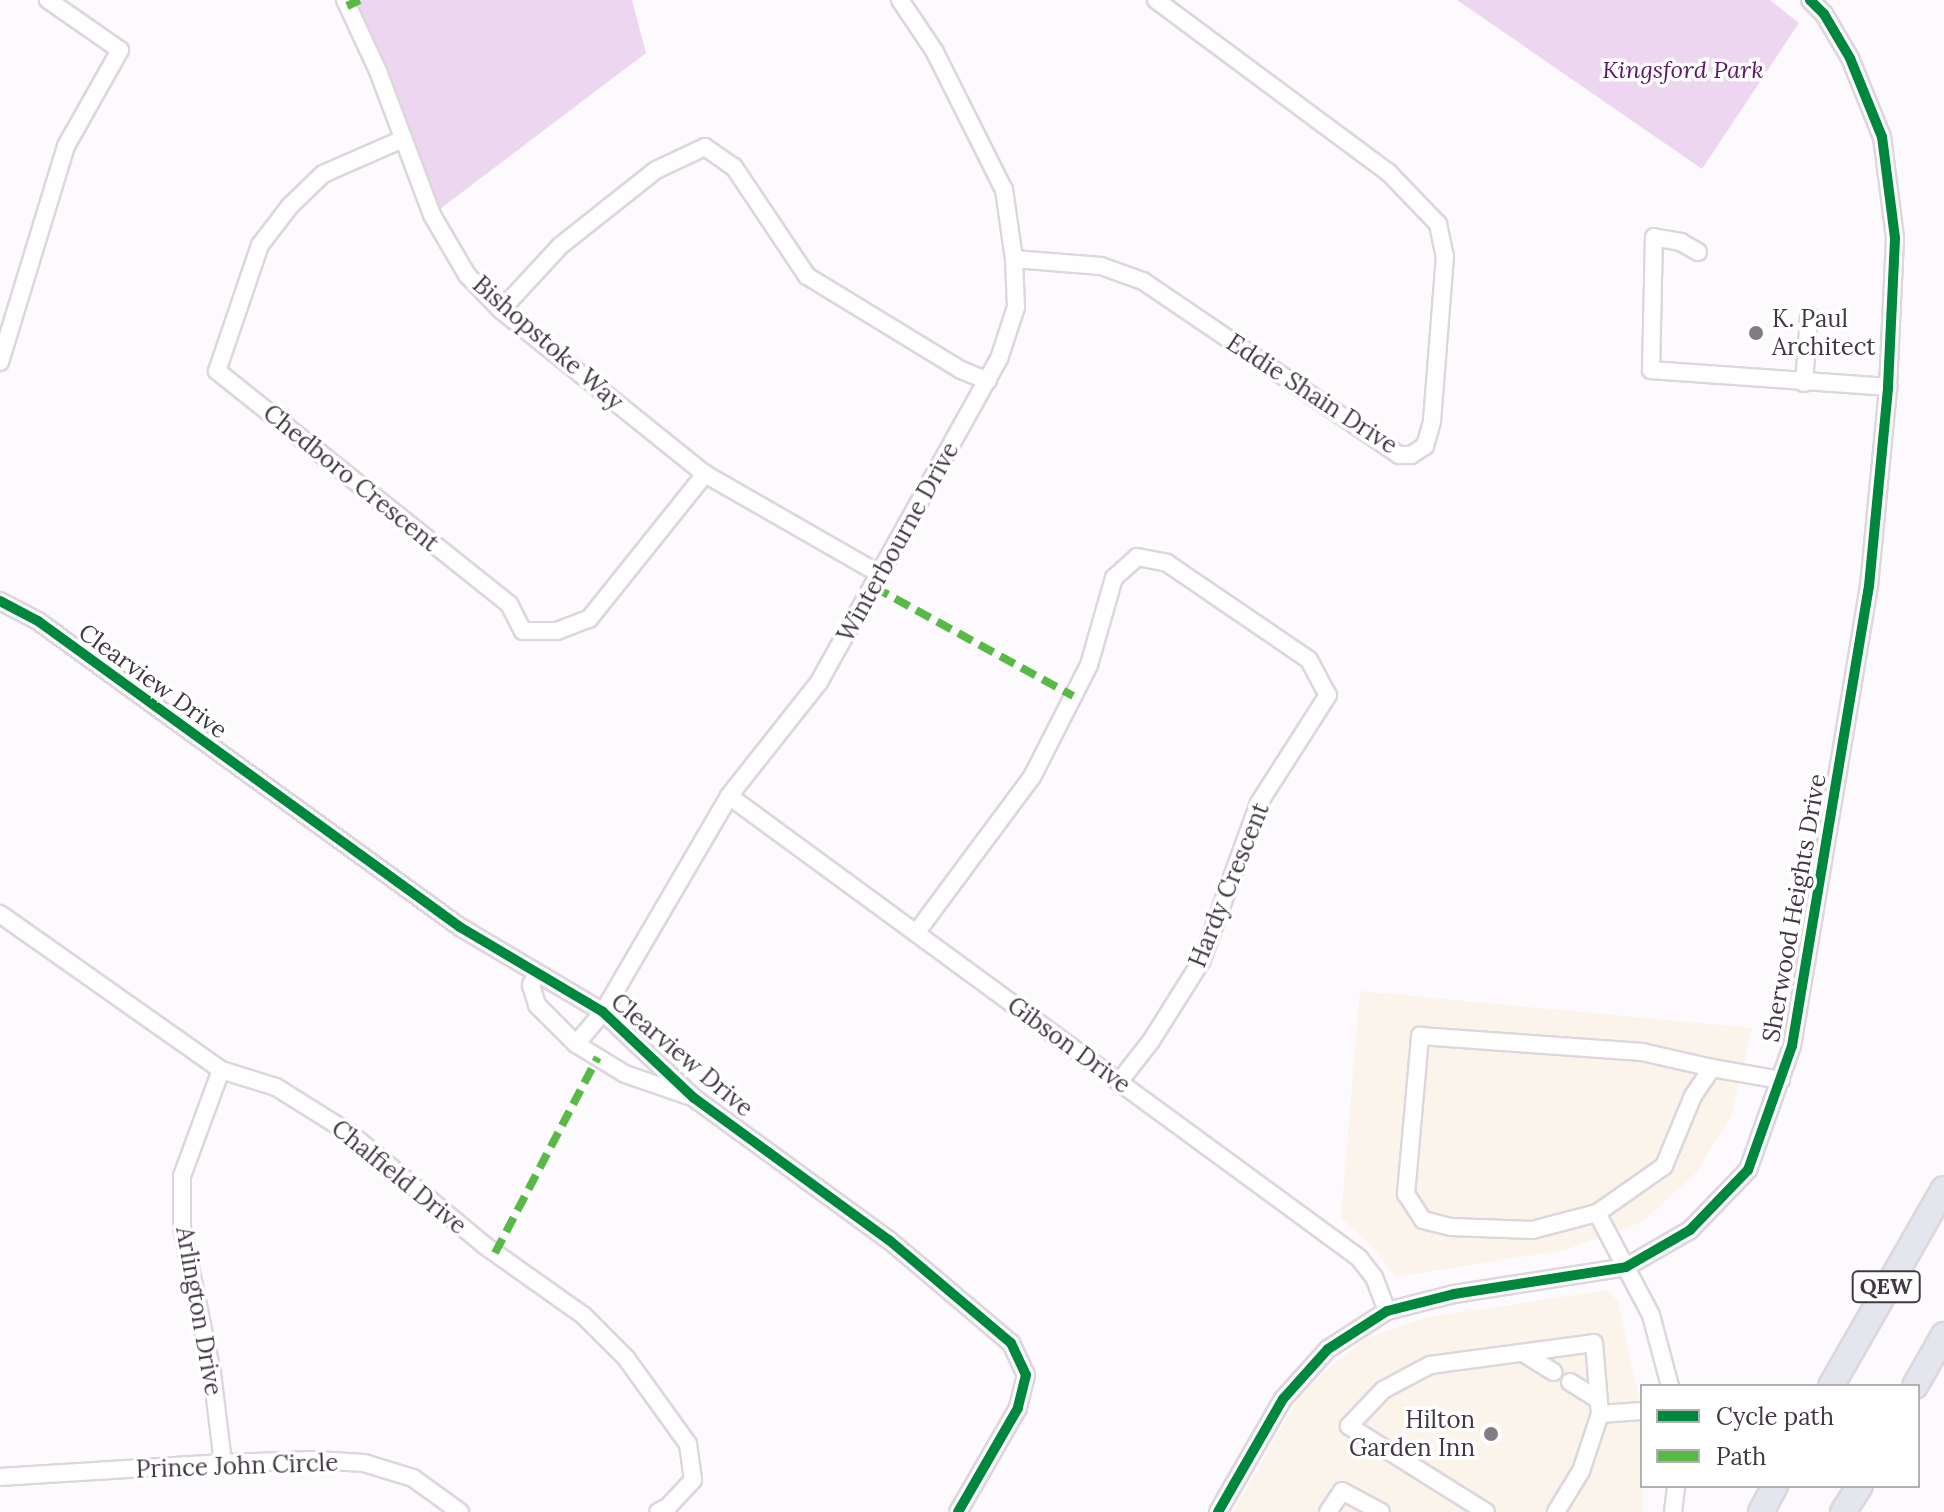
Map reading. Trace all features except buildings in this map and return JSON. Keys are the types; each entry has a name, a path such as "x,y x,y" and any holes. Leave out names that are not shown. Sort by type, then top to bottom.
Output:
{"highway":[{"name":"QEW","path":"1832,1384 1944,1189"},
{"path":"1916,1384 1944,1335"},
{"path":"1920,1394 1944,1356"},
{"path":"1761,1512 1774,1488"},
{"path":"1843,1512 1858,1488"}],"street":[{"path":"0,362 66,146 120,50 48,0"},
{"name":"Bishopstoke Way","path":"345,0 378,71 439,227 467,275 501,310 705,474 881,575"},
{"name":"Winterbourne Drive","path":"576,1044 603,1012 729,796 819,682 988,381 999,359 1016,307 1014,259 1004,190 935,52 900,0"},
{"name":"Eddie Shain Drive","path":"1014,259 1101,266 1143,281 1399,455 1411,455 1425,446 1432,421 1445,257 1438,224 1389,173 1156,0"},
{"name":"Sherwood Heights Drive","path":"1218,1512 1283,1399 1328,1349 1387,1311 1454,1294 1626,1267 1690,1230 1748,1170 1792,1046 1869,586 1888,387 1895,238 1882,137 1850,58 1824,14 1810,0"},
{"name":"Chedboro Crescent","path":"403,139 323,174 290,206 260,245 217,371 509,604 523,631 557,631 589,619 705,474"},
{"path":"501,310 572,237 656,170 705,147 734,167 807,276 961,370 988,381"},
{"path":"1698,252 1681,242 1654,237 1651,370 1888,387"},
{"path":"1804,383 1809,316"},
{"name":"Hardy Crescent","path":"916,933 1032,777 1089,665 1114,578 1137,557 1167,563 1309,660 1328,695 1259,803 1202,960 1151,1041 1119,1082"},
{"name":"Clearview Drive","path":"0,601 38,621 460,927 603,1012 694,1098 889,1240 1011,1343 1026,1375 1018,1408 958,1512"},
{"name":"Gibson Drive","path":"729,796 1359,1258 1374,1277 1387,1311"},
{"name":"Chalfield Drive","path":"0,914 221,1070 276,1087 351,1134 484,1245 583,1315 626,1358 688,1444 693,1480 668,1507 658,1512"},
{"name":"Clearview Drive","path":"537,974 531,985 537,1005 576,1044 625,1074 694,1098"},
{"path":"1712,1068 1693,1096 1664,1166 1597,1213 1532,1230 1451,1227 1423,1220 1406,1194 1420,1036 1642,1052 1781,1080"},
{"name":"Arlington Drive","path":"221,1070 182,1176 182,1228 212,1373 223,1463"},
{"path":"1597,1213 1651,1315 1669,1384"},
{"path":"1486,1512 1349,1426 1383,1390 1430,1365 1594,1343 1600,1407 1581,1471 1556,1512"},
{"path":"1523,1353 1554,1372"},
{"path":"1570,1382 1600,1407 1640,1411"},
{"name":"Prince John Circle","path":"0,1477 223,1463 315,1460 364,1463 413,1478 460,1512"},
{"path":"1673,1512 1676,1488"},
{"path":"1328,1512 1342,1491 1381,1512"}],"shaded area":[{"path":"1360,991 1752,1028 1731,1116 1696,1173 1642,1222 1565,1250 1396,1277 1372,1246 1341,1218"},
{"path":"1608,1290 1618,1302 1640,1404 1643,1512 1233,1512 1303,1390 1363,1340 1424,1318"}],"green space":[{"path":"344,0 632,0 646,53 432,215"},
{"name":"Kingsford Park","path":"1457,0 1770,0 1799,23 1702,169"}],"marked path":[{"path":"347,6 360,0"},
{"path":"874,587 1073,696"},
{"path":"495,1253 598,1057"}],"cycle path":[{"path":"1218,1512 1283,1399 1328,1349 1387,1311 1454,1294 1626,1267 1690,1230 1748,1170 1792,1046 1869,586 1888,387 1895,238 1882,137 1850,58 1824,14 1810,0"},
{"path":"0,601 38,621 460,927 603,1012 694,1098 889,1240 1011,1343 1026,1375 1018,1408 958,1512"}],"place":[{"name":"K. Paul Architect","path":"1756,333"},
{"name":"Hilton Garden Inn","path":"1491,1434"}]}
